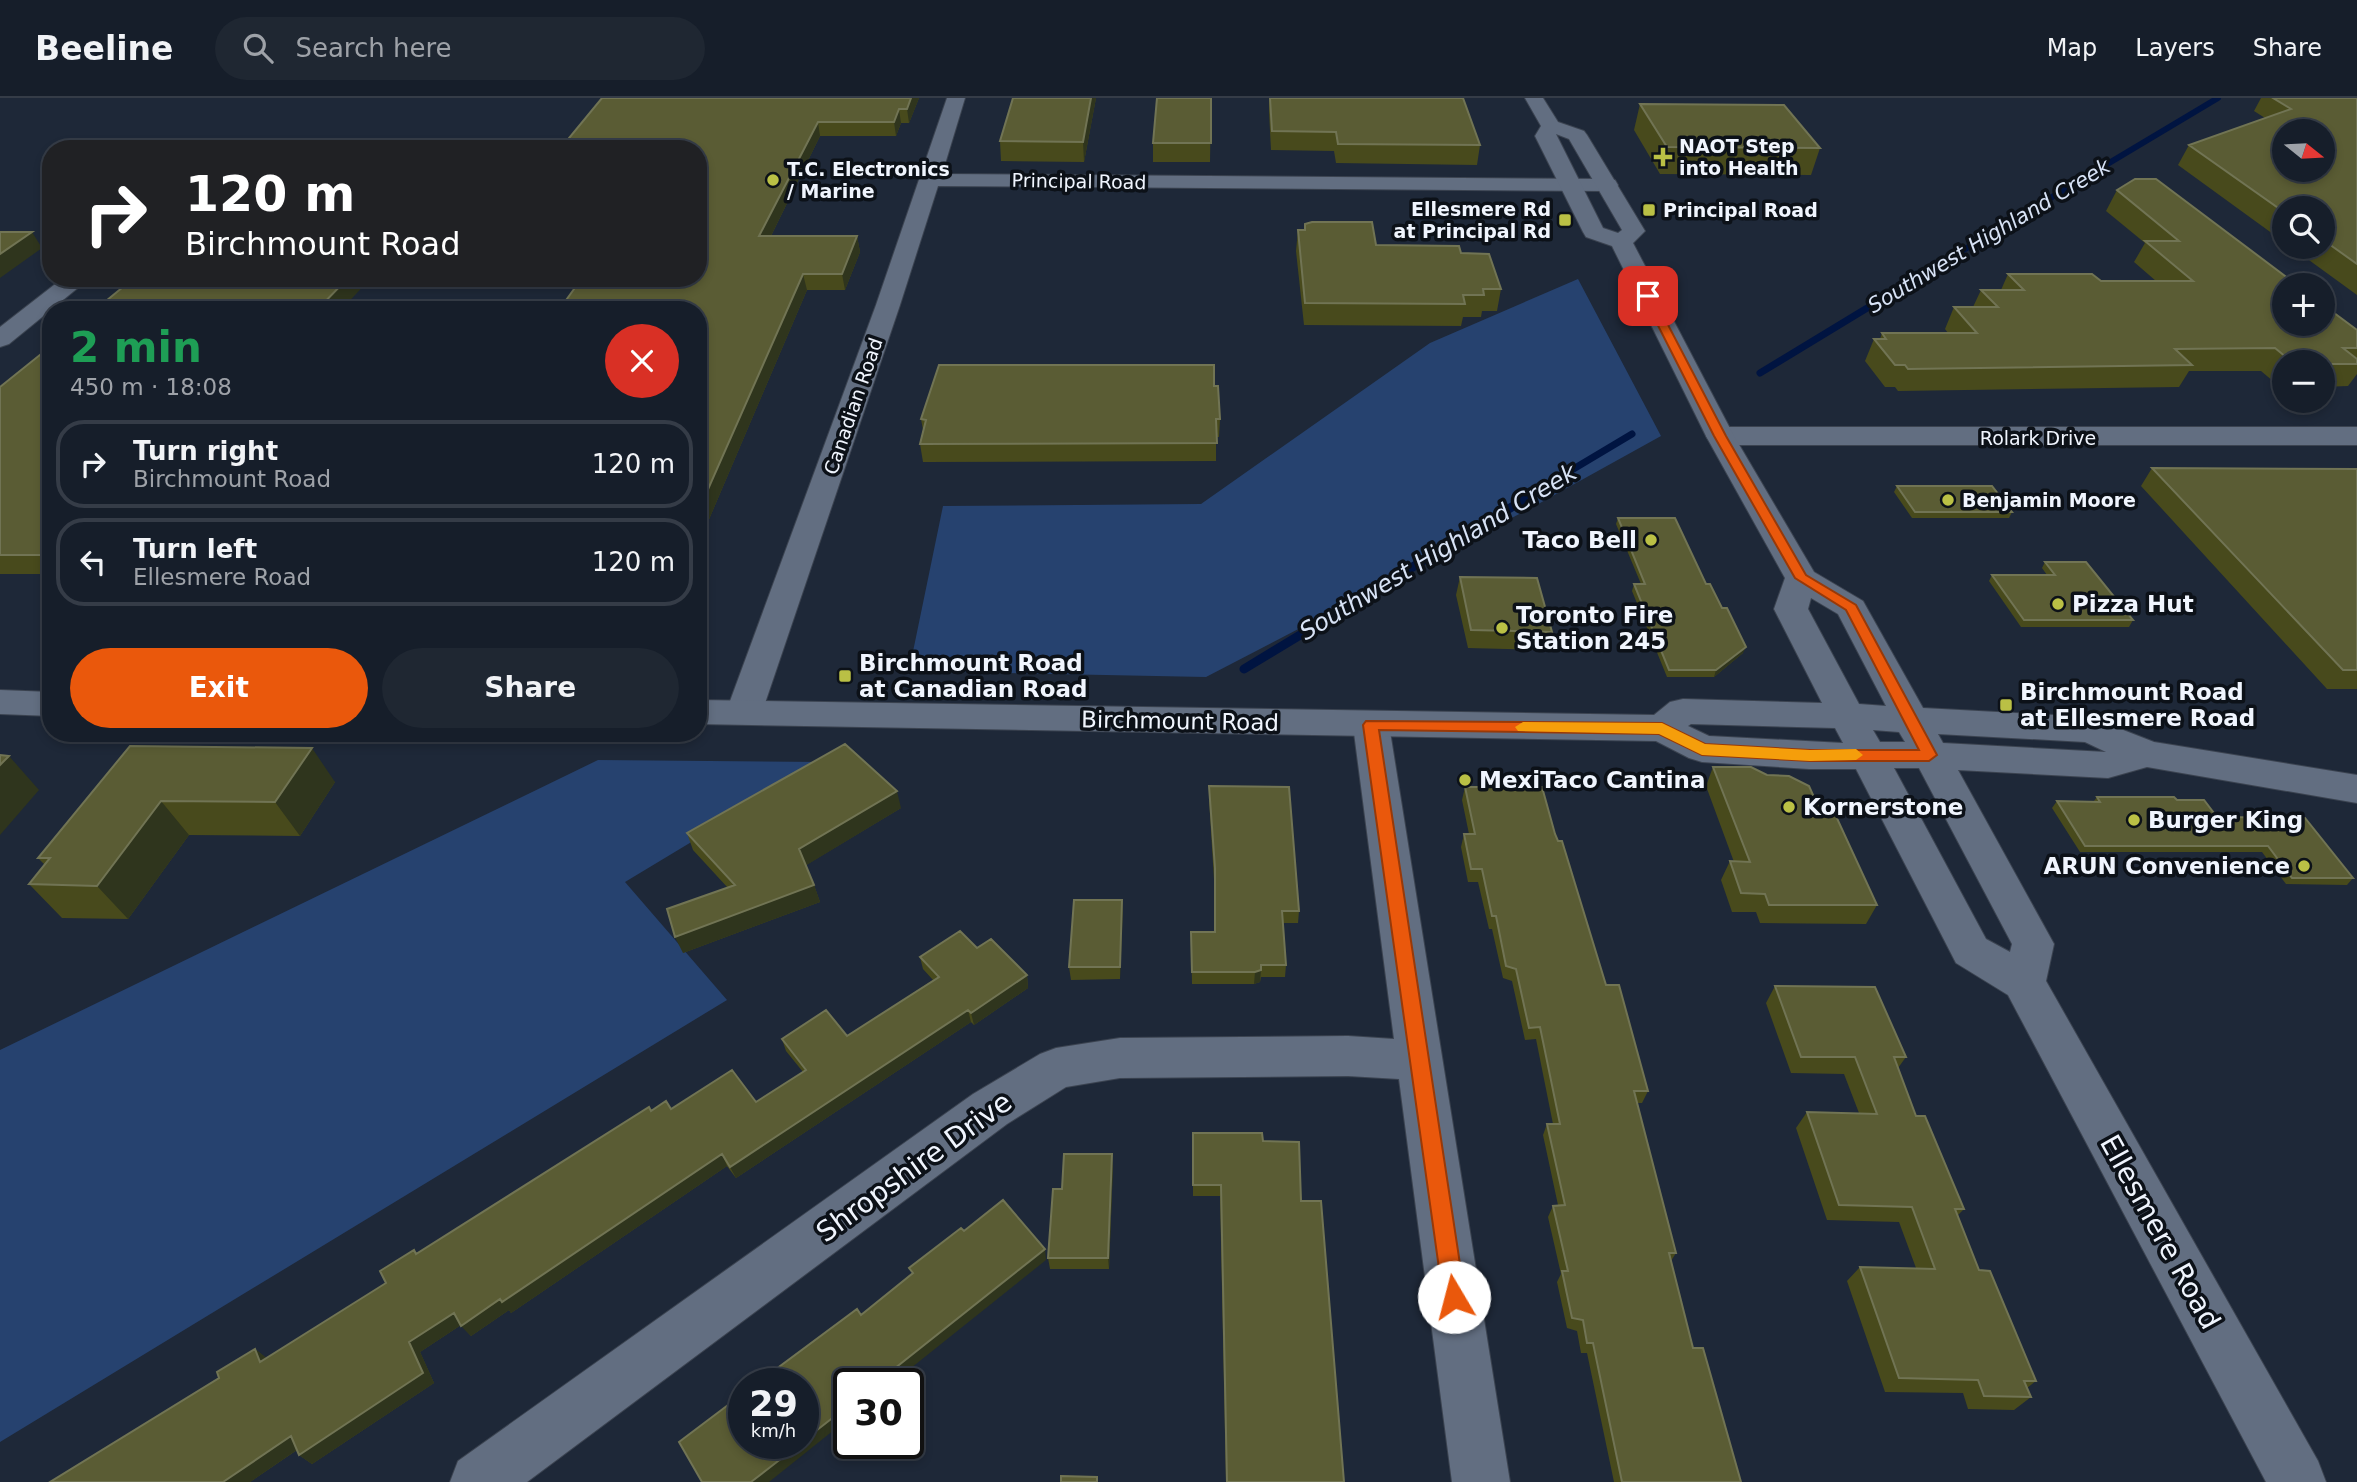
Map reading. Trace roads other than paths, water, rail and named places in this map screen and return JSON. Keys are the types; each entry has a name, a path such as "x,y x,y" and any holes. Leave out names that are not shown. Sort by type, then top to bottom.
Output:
{"main road":[{"name":"Canadian Road","path":"744,712 888,305 956,98"},
{"path":"1534,98 1551,126 1577,135 1634,231 1621,242"},
{"path":"1551,126 1545,136 1594,232 1621,242 1720,436 1801,578 1852,608 2032,944 2024,982 1971,951 1791,609 1801,578"},
{"name":"Principal Road","path":"929,180 1606,185"},
{"path":"49,301 67,287"},
{"path":"0,340 42,307"},
{"name":"Rolark Drive","path":"1720,436 2357,436"},
{"path":"0,702 42,704"},
{"name":"Birchmount Road","path":"1662,729 1683,711 1846,716 2091,730 2147,754 2357,789"},
{"name":"Birchmount Road","path":"707,712 1662,729 1702,749 1810,756 1929,755 2108,765 2147,754"},
{"path":"1371,725 1481,1482"},
{"name":"Ellesmere Road","path":"2024,982 2297,1482"},
{"name":"Shropshire Drive","path":"480,1482 990,1109 1056,1068 1120,1058 1348,1056 1419,1060"}],"waterway":[{"name":"Southwest Highland Creek","path":"1935,267 2218,98"},
{"name":"Southwest Highland Creek","path":"1760,373 1938,265"},
{"name":"Southwest Highland Creek","path":"1560,477 1632,434"},
{"name":"Southwest Highland Creek","path":"1244,669 1563,476"}],"place":[{"name":"NAOT Step into Health","path":"1663,157"},
{"name":"T.C. Electronics / Marine","path":"773,180"},
{"name":"Principal Road","path":"1649,210"},
{"name":"Ellesmere Rd at Principal Rd","path":"1565,220"},
{"name":"Benjamin Moore","path":"1948,500"},
{"name":"Taco Bell","path":"1651,540"},
{"name":"Pizza Hut","path":"2058,604"},
{"name":"Toronto Fire Station 245","path":"1502,628"},
{"name":"Birchmount Road at Canadian Road","path":"845,676"},
{"name":"Birchmount Road at Ellesmere Road","path":"2006,705"},
{"name":"MexiTaco Cantina","path":"1465,780"},
{"name":"Kornerstone","path":"1789,807"},
{"name":"Burger King","path":"2134,820"},
{"name":"ARUN Convenience","path":"2304,866"}]}
